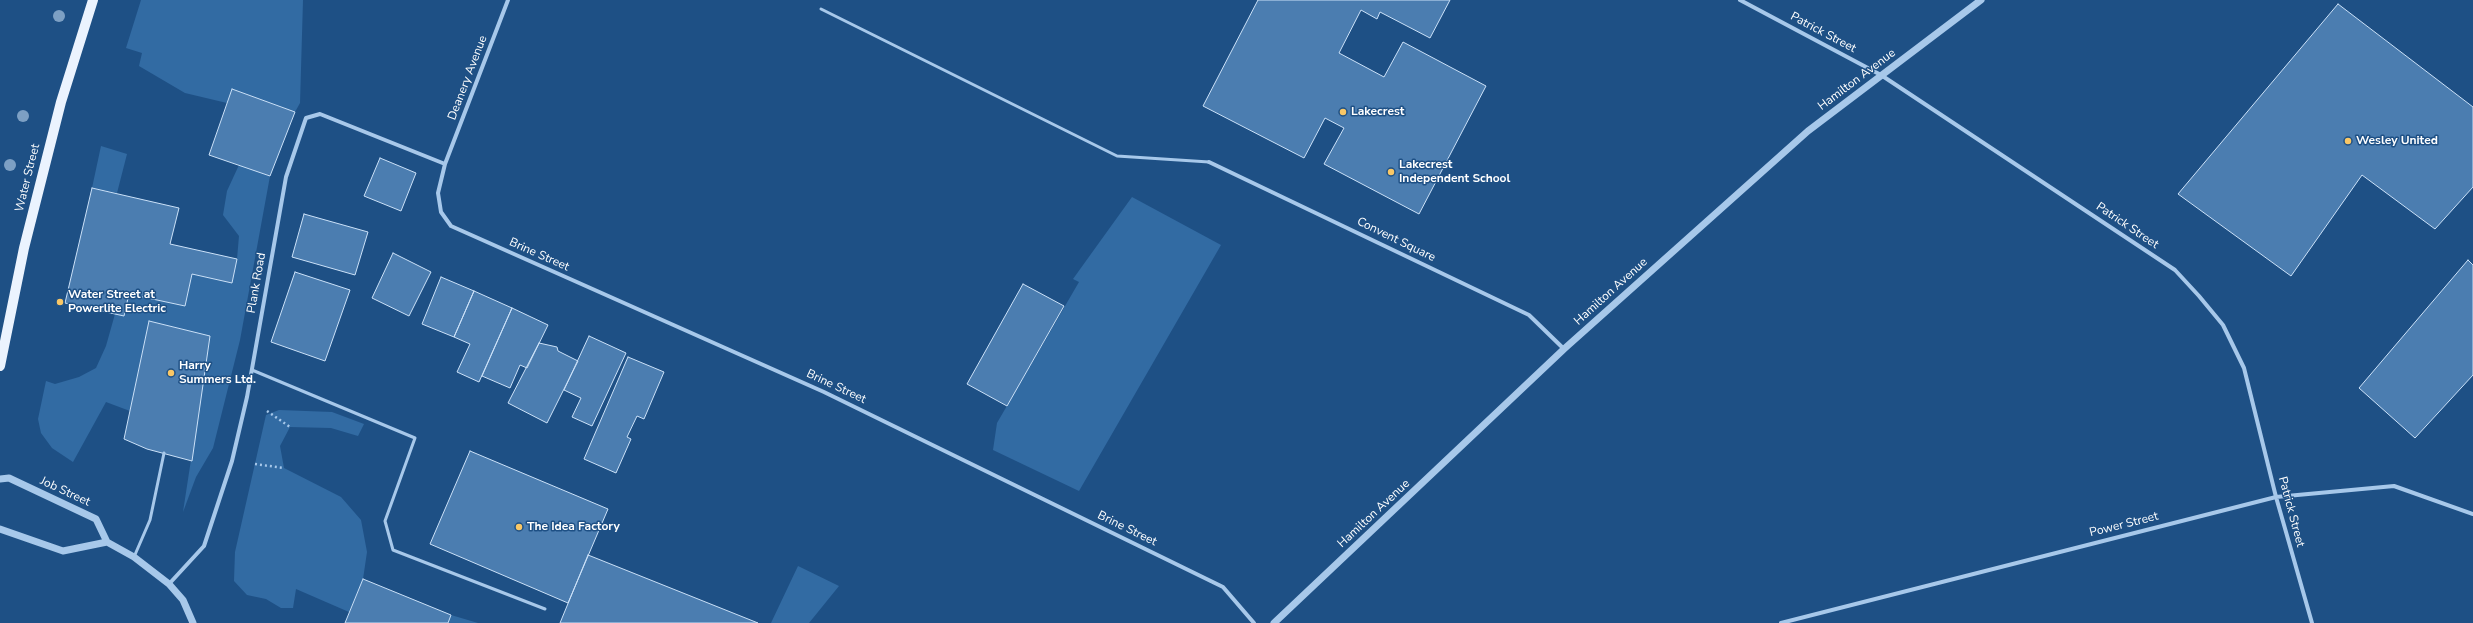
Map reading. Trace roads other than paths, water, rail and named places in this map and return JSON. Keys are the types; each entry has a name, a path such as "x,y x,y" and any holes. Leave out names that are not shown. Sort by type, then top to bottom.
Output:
{"main road":[{"name":"Water Street","path":"0,366 24,248 61,102 94,0"}],"street":[{"name":"Deanery Avenue","path":"445,164 508,0"},
{"name":"Patrick Street","path":"1740,0 1881,75 2175,270 2200,296 2223,325 2244,368 2276,497 2312,623"},
{"name":"Hamilton Avenue","path":"1274,623 1564,349 1808,130 1981,0"},
{"name":"Plank Road","path":"169,584 204,546 232,461 252,370 286,177 306,118 320,114 445,164"},
{"name":"Convent Square","path":"1210,162 1530,315 1564,349"},
{"name":"Brine Street","path":"445,164 438,193 441,212 451,226 824,392 1223,587 1254,623"},
{"name":"Job Street","path":"0,479 9,478 96,519 107,542"},
{"name":"Power Street","path":"1781,623 2276,497 2394,486 2473,514"},
{"path":"0,529 63,551 107,542 134,557 169,584 183,600 193,623"}],"lane":[{"path":"821,10 1117,156 1210,162"},
{"path":"252,370 415,438 385,521 393,550 545,609"},
{"path":"134,557 150,520 164,453"}],"place":[{"name":"Lakecrest","path":"1343,112"},
{"name":"Wesley United","path":"2348,141"},
{"name":"Lakecrest Independent School","path":"1391,172"},
{"name":"Water Street at Powerlite Electric","path":"60,302"},
{"name":"Harry Summers Ltd.","path":"171,373"},
{"name":"The Idea Factory","path":"519,527"}]}
